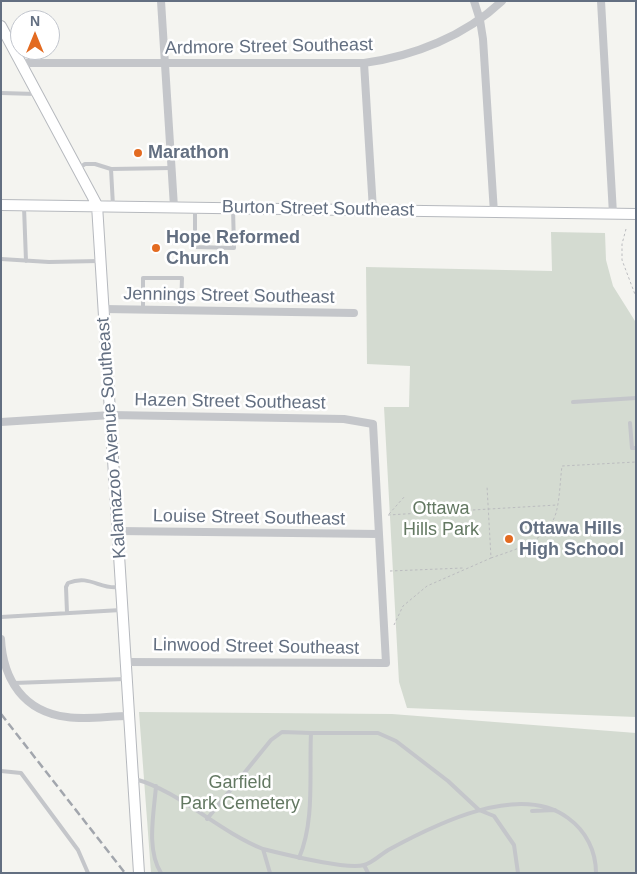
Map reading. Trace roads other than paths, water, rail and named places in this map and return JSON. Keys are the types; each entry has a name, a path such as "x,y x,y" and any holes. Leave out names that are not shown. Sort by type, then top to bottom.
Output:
{"main road":[{"name":"Kalamazoo Avenue Southeast","path":"1,26 97,205 139,873"},
{"name":"Burton Street Southeast","path":"1,205 636,214"}],"street":[{"path":"162,1 174,207"},
{"path":"474,1 480,20 494,213"},
{"name":"Ardmore Street Southeast","path":"21,63 364,63 401,56 423,48 480,20 502,1"},
{"path":"601,1 613,214"},
{"path":"364,63 373,210"},
{"name":"Jennings Street Southeast","path":"104,309 354,314"},
{"name":"Hazen Street Southeast","path":"1,422 111,416 368,421 373,424 375,441 379,534"},
{"name":"Louise Street Southeast","path":"118,531 379,534"},
{"name":"Linwood Street Southeast","path":"126,662 386,663 379,534"},
{"path":"1,639 4,663 12,683 28,702 53,715 69,718 129,716"}],"lane":[{"path":"1,93 38,94"},
{"path":"78,169 85,164 95,164 112,169 172,168"},
{"path":"112,169 113,206"},
{"path":"24,205 26,261"},
{"path":"195,207 195,247 234,248 233,208"},
{"path":"1,259 101,261"},
{"path":"143,310 143,278 182,278 181,310"},
{"path":"573,402 636,398"},
{"path":"630,423 632,448 636,448"},
{"path":"67,613 66,586 68,583 75,580 94,581 108,589 122,587"},
{"path":"1,617 123,610"},
{"path":"12,683 127,679"},
{"path":"207,819 270,740 282,732 378,734 396,741 448,781 479,810 494,816 514,845 518,873"},
{"path":"299,858 305,845 309,818 310,734"},
{"path":"1,771 21,774 78,850 88,873"},
{"path":"133,778 156,786 245,842 299,858 364,865 390,849 459,816 479,810 524,803 542,804 558,810 572,821 589,841 596,860 596,873"},
{"path":"156,786 152,836 156,865 161,873"},
{"path":"532,811 558,810"},
{"path":"264,849 270,873"},
{"path":"364,865 368,873"}],"railway":[{"path":"1,714 125,873"}],"place":[{"name":"Marathon","path":"138,153"},
{"name":"Hope Reformed Church","path":"156,248"},
{"name":"Ottawa Hills High School","path":"509,539"}],"park label":[{"name":"Ottawa Hills Park","path":"441,519"},
{"name":"Garfield Park Cemetery","path":"240,793"}]}
